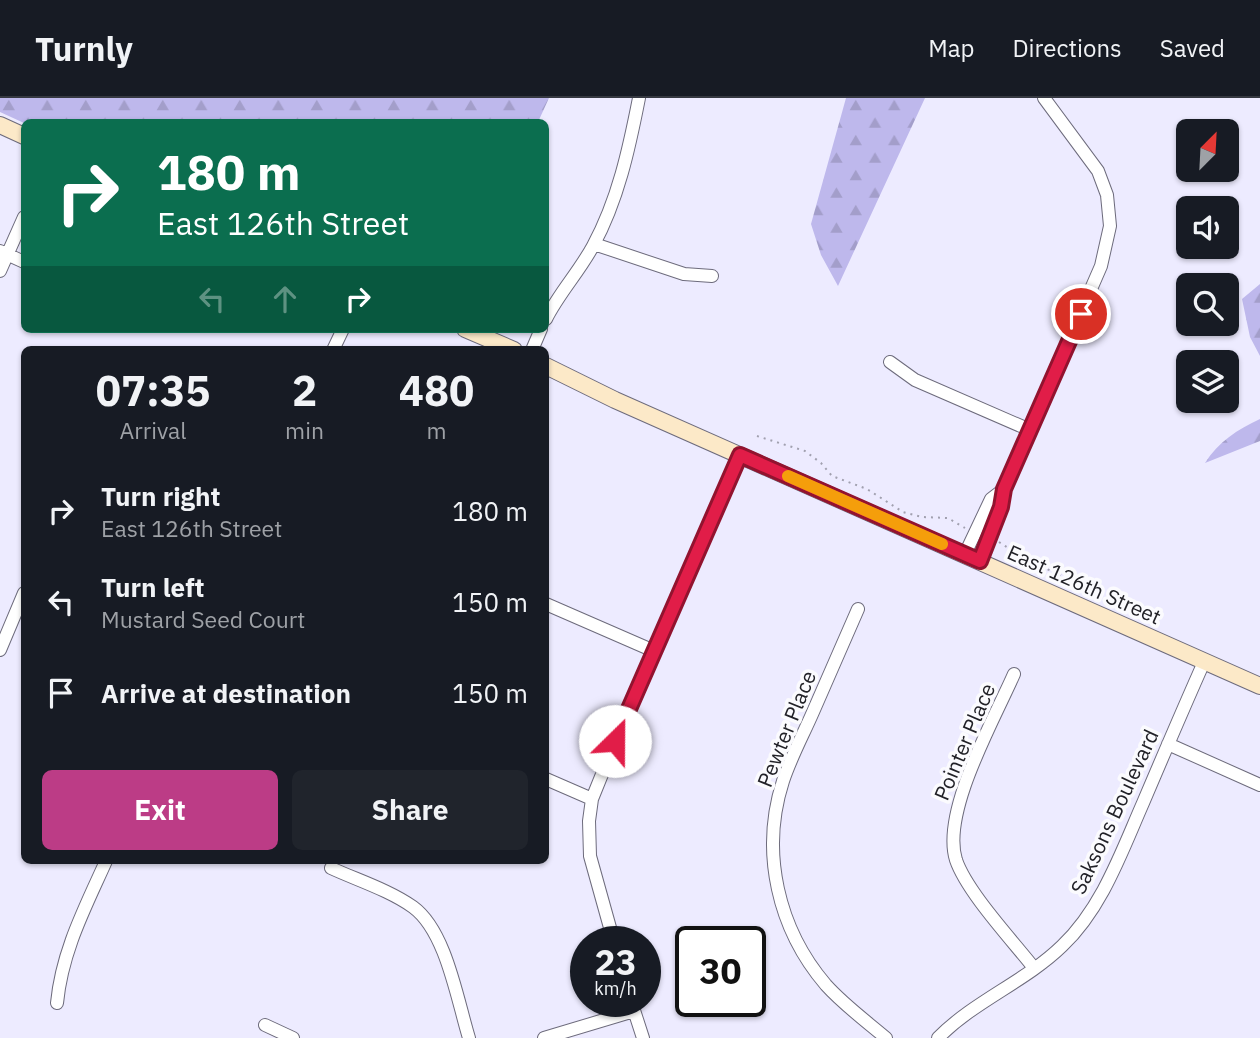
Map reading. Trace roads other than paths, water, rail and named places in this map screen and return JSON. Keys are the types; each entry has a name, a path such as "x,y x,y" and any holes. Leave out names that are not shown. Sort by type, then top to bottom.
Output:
{"main road":[{"path":"0,125 21,135"},
{"path":"475,333 505,346"},
{"name":"East 126th Street","path":"549,367 615,400 1260,686"}],"street":[{"path":"549,314 594,244 618,188 639,98"},
{"path":"972,557 1001,507 1004,489 1101,267 1110,226 1107,195 1098,171 1044,98"},
{"path":"0,271 4,253 21,223"},
{"path":"594,244 684,274 712,276"},
{"path":"4,253 21,261"},
{"path":"890,362 915,380 1030,430"},
{"path":"610,926 590,856 592,799 740,455"},
{"path":"0,650 21,600"},
{"path":"549,605 654,651"},
{"name":"Pewter Place","path":"858,609 783,782 774,825 774,862 783,912 807,961 844,1003 886,1038"},
{"name":"Saksons Boulevard","path":"938,1038 978,1005 1034,968 1072,936 1106,886 1204,662"},
{"name":"Pointer Place","path":"1014,674 956,808 953,839 956,860 964,877 1034,968"},
{"path":"1168,744 1260,785"},
{"path":"549,780 592,799"},
{"path":"57,1003 60,975 70,943 105,864"},
{"path":"331,868 403,901 428,921 440,942 469,1038"},
{"path":"544,1038 602,1017"},
{"path":"636,1017 643,1038"},
{"path":"265,1025 293,1038"}]}
